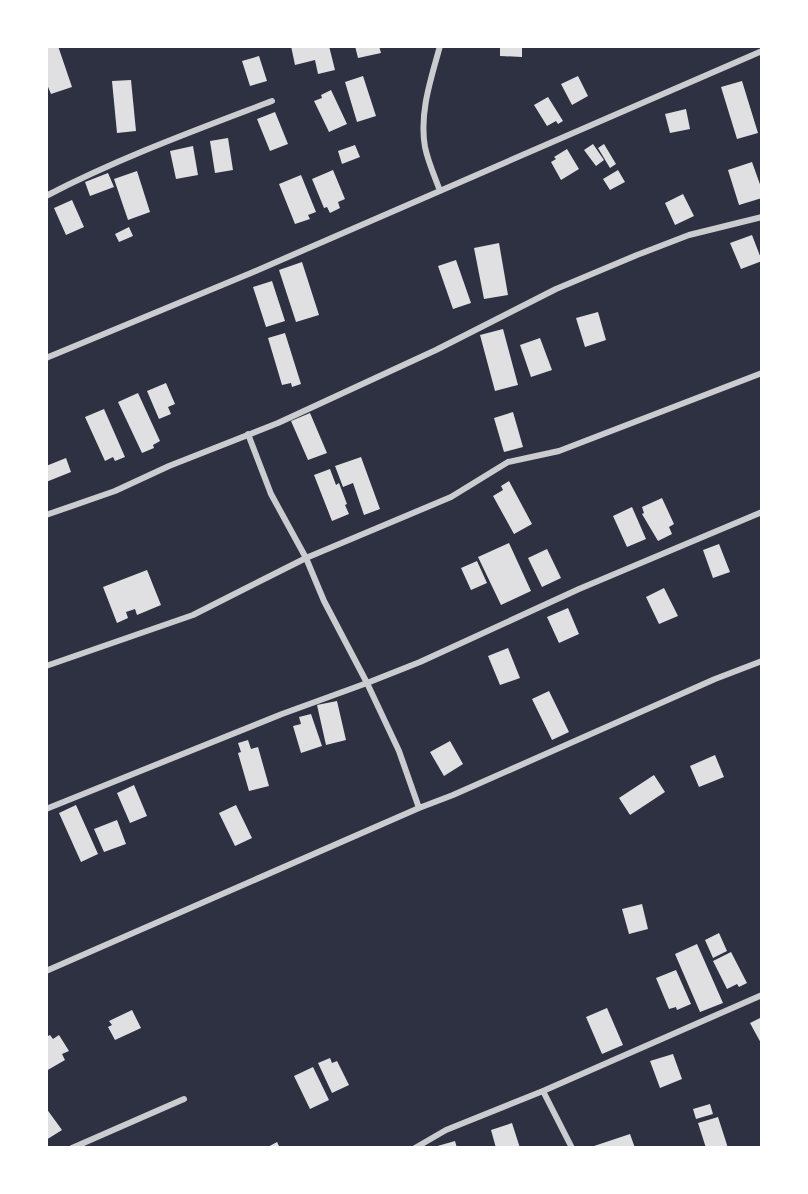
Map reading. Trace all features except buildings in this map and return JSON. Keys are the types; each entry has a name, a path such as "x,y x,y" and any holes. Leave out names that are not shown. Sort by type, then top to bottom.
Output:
{"street":[{"path":"440,46 430,79 423,123 425,148 440,191"},
{"path":"46,358 251,273 762,51"},
{"path":"46,196 174,139 272,101"},
{"path":"46,515 114,491 169,466 278,423 436,350 576,280 689,235 762,217"},
{"path":"46,666 193,615 306,558 451,498 508,462 559,451 762,373"},
{"path":"248,434 272,494 306,558 324,601 399,751 419,808"},
{"path":"46,809 282,714 420,662 579,589 762,512"},
{"path":"46,971 762,661"},
{"path":"415,1148 446,1130 543,1091 762,995"},
{"path":"543,1091 572,1148"},
{"path":"72,1148 184,1099"}]}
